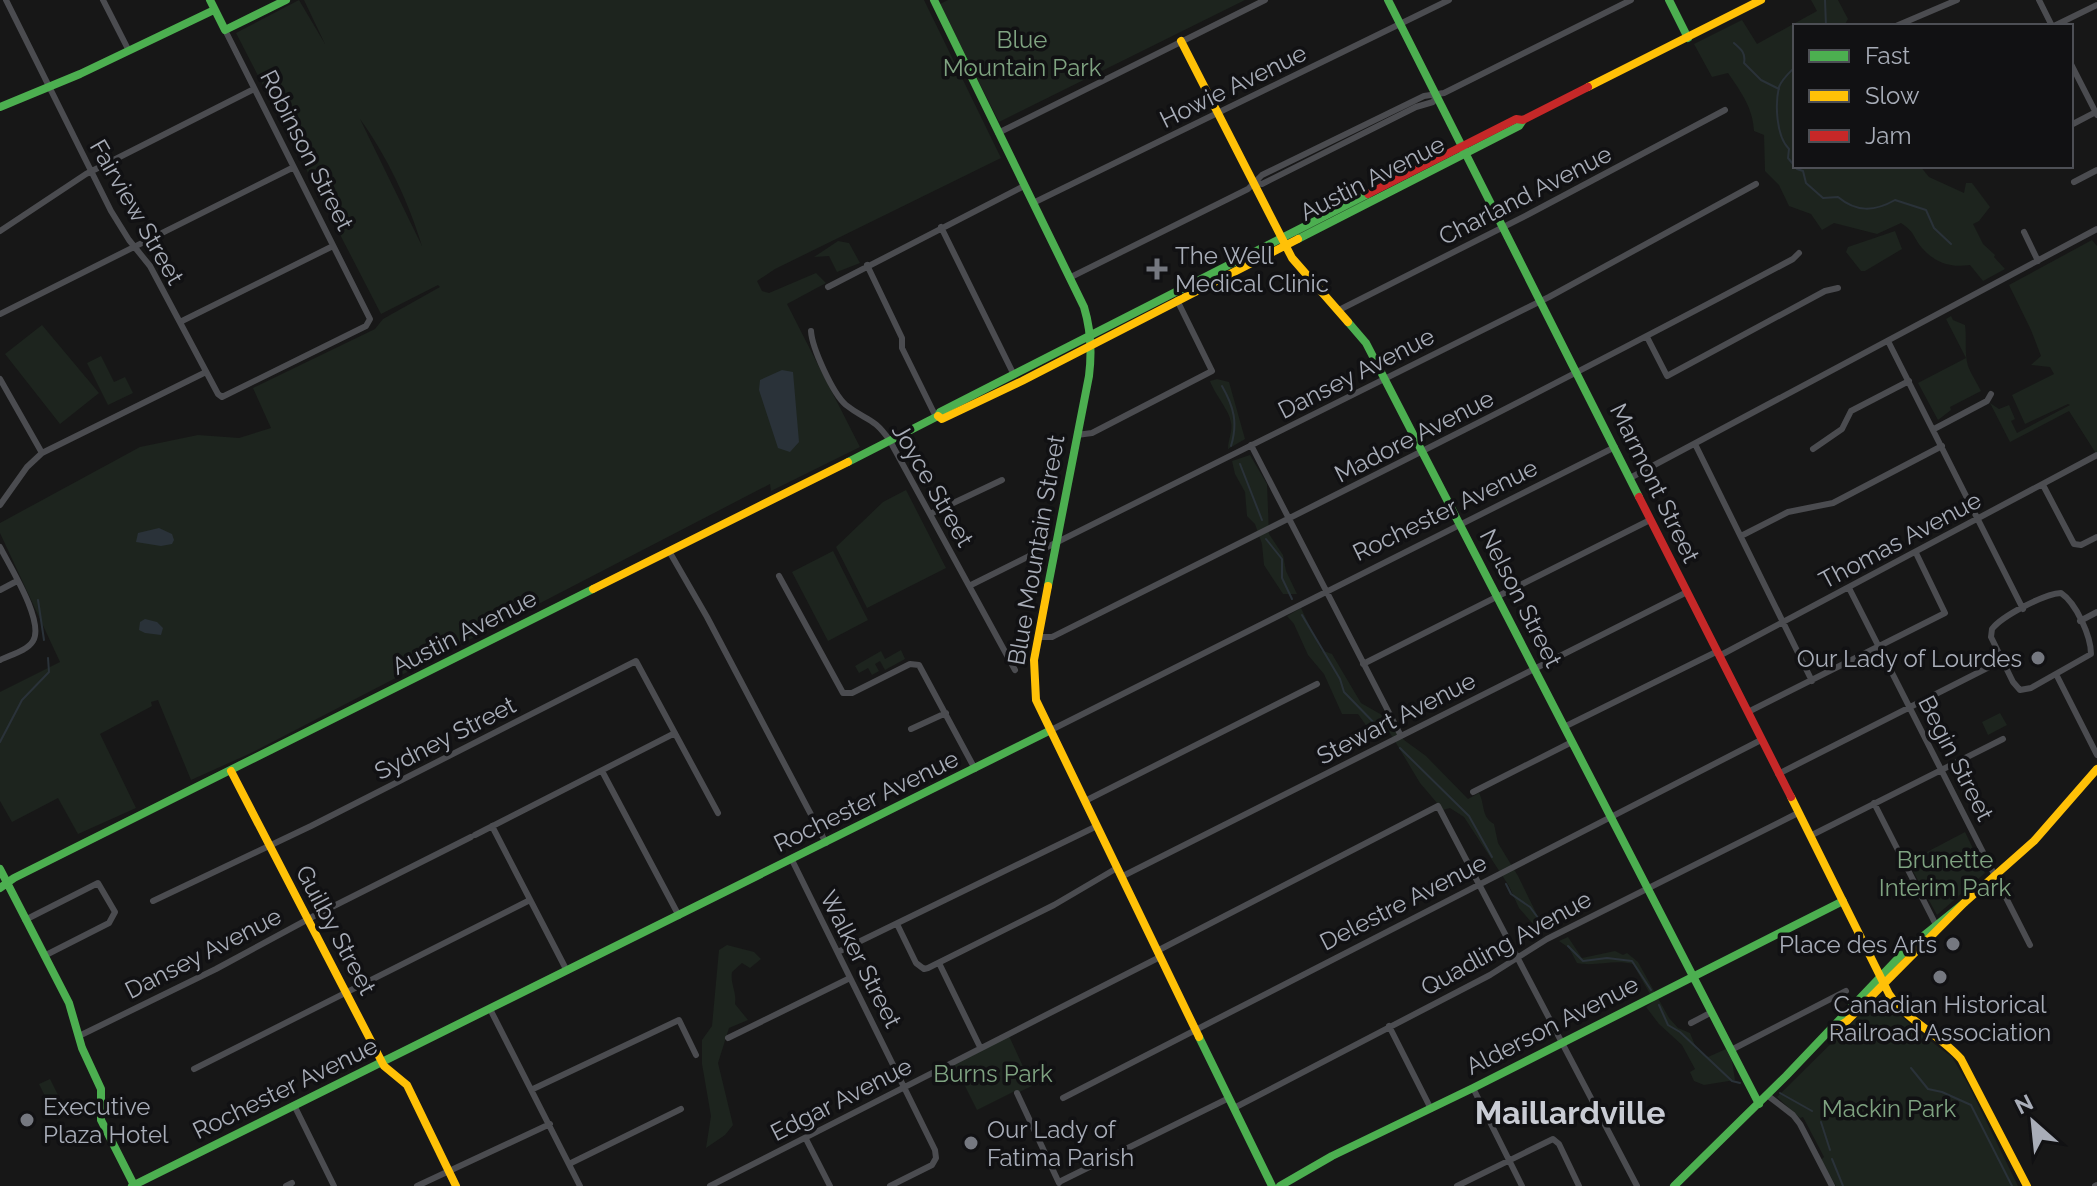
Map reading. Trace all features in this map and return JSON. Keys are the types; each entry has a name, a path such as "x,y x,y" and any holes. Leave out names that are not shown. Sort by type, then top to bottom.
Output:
{"main road":[{"name":"Robinson Street","path":"210,0 225,30"},
{"path":"225,30 286,0"},
{"name":"Blue Mountain Street","path":"935,0 1084,307 1092,339 1034,660 1034,685 1039,708 1272,1186"},
{"name":"Marmont Street","path":"1388,0 1882,980 1899,1008 1961,1059 2027,1186"},
{"path":"1669,0 1688,38"},
{"name":"Austin Avenue","path":"937,417 942,419 977,402 1516,119 1523,120 1761,0"},
{"path":"0,107 80,74 214,10"},
{"name":"Nelson Street","path":"1181,41 1297,265 1366,343 1759,1104"},
{"name":"Austin Avenue","path":"2,884 890,441 1014,375 1092,339"},
{"name":"Rochester Avenue","path":"133,1186 1049,731"},
{"path":"1882,980 2040,836 2097,769"},
{"name":"Guilby Street","path":"231,771 382,1062 392,1075 407,1085 456,1186"},
{"path":"0,869 2,884 69,1003 101,1089 101,1120 133,1186"},
{"name":"Alderson Avenue","path":"1280,1186 1332,1156 1843,901"},
{"path":"1674,1186 1826,1035 1847,1021 1935,923 1964,903"}],"street":[{"name":"Fairview Street","path":"6,0 115,218 150,266 220,396"},
{"path":"103,0 129,51"},
{"path":"998,133 1265,0"},
{"name":"Howie Avenue","path":"1033,203 1449,0"},
{"path":"1069,278 1255,183 1262,175 1424,96 1437,95 1631,0"},
{"path":"1901,24 1957,0"},
{"path":"2039,0 2052,24"},
{"path":"2057,24 2097,5"},
{"name":"Robinson Street","path":"220,396 366,326 370,317 292,168 225,30"},
{"path":"2073,68 2096,114 2073,124"},
{"path":"0,231 90,171 254,89"},
{"name":"Charland Avenue","path":"1339,310 1725,110"},
{"path":"0,314 292,168"},
{"path":"2074,182 2097,170"},
{"name":"Dansey Avenue","path":"969,586 1541,301 1756,184"},
{"path":"828,287 1024,186"},
{"path":"941,227 1014,375"},
{"path":"1630,478 2097,229"},
{"path":"2024,232 2038,261"},
{"path":"180,322 333,246"},
{"name":"Madore Avenue","path":"1039,637 1052,637 1422,452 1647,337 1799,253"},
{"path":"867,265 902,338 902,348 937,417"},
{"path":"1647,337 1667,376 1825,291 1838,288"},
{"path":"1077,435 1092,433 1212,371 1178,295"},
{"name":"Joyce Street","path":"811,331 814,345 841,399 850,408 874,421 890,441 1015,670"},
{"path":"1888,341 2023,609"},
{"path":"0,505 27,467 42,453 206,372"},
{"path":"0,379 42,453"},
{"path":"1813,449 1842,429 1851,411 1909,381"},
{"path":"1934,429 1987,401 1991,394"},
{"path":"1695,444 1812,681"},
{"path":"1251,445 1401,736"},
{"path":"1741,536 1790,511 1833,503 1942,446"},
{"name":"Rochester Avenue","path":"1049,731 1615,447"},
{"name":"Thomas Avenue","path":"1564,727 1783,623 2097,455"},
{"path":"930,514 1002,480"},
{"path":"2043,485 2075,545 2097,537"},
{"path":"1363,664 1650,520"},
{"path":"0,547 32,613 35,634 31,644 0,660"},
{"path":"669,551 826,843"},
{"path":"1747,712 1945,613 1916,553"},
{"path":"779,576 842,692 846,694 910,664 917,664 975,769"},
{"path":"0,590 17,581"},
{"name":"Begin Street","path":"1849,588 2030,945"},
{"name":"Stewart Avenue","path":"897,924 916,963 924,969 939,963 1687,592"},
{"path":"2061,593 2068,599 2080,621 2091,654 2031,688 2020,690 1991,637 1992,629 2023,609 2061,593"},
{"path":"2080,621 2097,612"},
{"path":"1778,774 2003,660"},
{"name":"Sydney Street","path":"153,901 636,661 675,733"},
{"path":"2056,674 2097,755"},
{"path":"1085,801 1317,684"},
{"path":"911,729 946,713"},
{"path":"675,733 718,813"},
{"name":"Dansey Avenue","path":"79,1036 226,964 308,919 675,733"},
{"path":"1810,836 2003,739"},
{"name":"Delestre Avenue","path":"1063,1098 1761,740"},
{"path":"1473,792 1572,742"},
{"path":"602,771 679,916"},
{"path":"1874,803 1935,923"},
{"name":"Edgar Avenue","path":"710,1186 806,1139 1438,806 1477,883"},
{"name":"Quadling Avenue","path":"1234,1108 1490,975 1547,939 1798,813"},
{"path":"492,826 567,971"},
{"path":"838,952 1097,826"},
{"name":"Walker Street","path":"792,860 933,1145 935,1161 890,1186"},
{"path":"25,920 98,883 115,912 109,923 44,956"},
{"path":"1477,883 1637,1186"},
{"path":"194,1069 530,900"},
{"path":"939,963 980,1047"},
{"path":"728,1038 850,978"},
{"path":"1733,1049 1846,991"},
{"path":"490,1009 580,1186"},
{"path":"1691,1023 1712,1012"},
{"path":"533,1089 679,1020 696,1055"},
{"path":"1389,1026 1431,1109"},
{"path":"1473,1088 1522,1186"},
{"path":"1017,1093 1060,1184 1229,1098"},
{"path":"1767,1095 1800,1124 1832,1186"},
{"path":"294,1105 334,1186"},
{"path":"569,1164 681,1109"},
{"path":"417,1186 550,1124"},
{"path":"806,1139 830,1186"},
{"path":"1457,1186 1556,1140 1579,1186"}],"green space":[{"path":"299,0 325,44 304,0 924,0 1001,158 775,269 757,281 762,291 769,293 816,273 826,283 787,304 860,447 771,491 770,484 251,753 191,780 158,700 151,702 152,706 100,734 136,808 78,834 58,798 12,822 0,801 0,692 60,662 0,533 0,523 140,447 198,435 239,438 271,428 253,388 375,329 383,319 440,287 438,285 381,314 236,33","holes":["360,119 396,180 422,246"]},
{"name":"Blue Mountain Park","path":"948,0 1245,0 999,122 940,4"},
{"path":"1811,0 1838,0 1848,19 1845,24 1793,24 1817,11"},
{"path":"1742,20 1757,44 1793,24 1793,168 1922,168 1929,177 1964,193 1966,183 1972,183 1990,207 1973,224 1983,244 2005,269 1983,281 1970,265 1950,265 1932,257 1901,223 1877,234 1834,223 1822,230 1811,214 1789,206 1779,185 1765,171 1764,135 1754,131 1742,94 1728,73 1712,77 1694,44"},
{"path":"1895,231 1902,249 1865,271 1861,271 1846,252 1848,247"},
{"path":"2092,240 2097,246 2097,455 2069,411 2010,442 1990,403 1999,409 2009,405 2015,419 2011,421 2017,433 2070,405 2025,424 2012,395 2054,374 2050,367 2031,365 2041,356 2009,285"},
{"path":"838,241 849,243 860,263 837,272 829,256 814,257"},
{"path":"1951,316 1965,325 1968,366 1981,391 1950,407 1951,410 1938,420 1918,383 1966,358 1946,319"},
{"path":"42,325 99,393 60,424 5,354"},
{"path":"101,356 114,382 125,377 133,393 108,405 87,363"},
{"path":"1210,381 1229,382 1245,439 1228,449 1230,418"},
{"path":"1250,455 1267,484 1269,534 1283,555 1286,571 1297,594 1283,594 1264,565 1262,544 1255,524 1247,516 1245,492 1232,461"},
{"path":"906,490 946,568 867,608 836,547 883,502"},
{"path":"833,551 868,620 828,641 792,572"},
{"path":"1301,608 1321,650 1332,654 1361,703 1382,715 1404,740 1426,756 1468,799 1479,793 1485,814 1494,824 1498,843 1545,931 1541,933 1519,908 1509,886 1464,817 1450,808 1443,810 1420,783 1390,733 1375,738 1358,714 1342,714 1324,674 1308,655 1287,616"},
{"path":"901,650 905,659 885,670 880,661 875,664 879,671 872,675 868,668 859,673 855,666 881,651 885,659"},
{"path":"2000,713 2007,725 1988,735 1982,722"},
{"name":"Brunette Interim Park","path":"1965,832 1985,873 1937,915 1908,862"},
{"path":"1568,937 1582,958 1615,951 1623,955 1627,953 1638,962 1669,1018 1678,1028 1690,1033 1697,1050 1708,1057 1726,1049 1732,1061 1735,1080 1704,1085 1694,1081 1690,1072 1695,1069 1682,1045 1646,1007 1654,1001 1633,964 1577,963 1569,948 1559,941"},
{"path":"727,945 754,952 761,959 750,968 742,963 732,972 735,1004 748,1020 729,1028 718,1063 733,1125 725,1135 706,1148 711,1116 702,1064 702,1040 712,1026 719,950"},
{"name":"Mackin Park","path":"1880,995 1916,1030 1952,1057 2018,1186 1836,1186 1803,1117 1800,1118 1777,1097"},
{"name":"Burns Park","path":"1009,1036 1032,1086 977,1110 954,1064"},
{"path":"50,1079 63,1105 52,1110 39,1084"}],"shaded area":[{"path":"782,370 793,372 799,442 790,452 778,448 759,390 760,380"},
{"path":"159,528 172,534 172,544 161,546 136,542 138,533"},
{"path":"145,619 157,622 163,628 161,635 139,630 140,622"}],"waterway":[{"path":"1825,0 1826,24"},
{"path":"1734,43 1744,54 1744,63 1761,80 1779,89"},
{"path":"1793,69 1779,87 1777,102 1781,136 1793,164"},
{"path":"1796,168 1803,171 1806,183 1823,198 1838,197 1865,209 1895,200 1926,210 1934,228 1951,244"},
{"path":"1222,386 1234,415 1231,446"},
{"path":"1240,464 1262,520"},
{"path":"1266,539 1282,559 1282,578 1292,599"},
{"path":"38,600 44,640"},
{"path":"1302,615 1340,679 1344,692 1383,732"},
{"path":"0,742 22,700 49,672 48,658"},
{"path":"1400,748 1469,816 1492,857"},
{"path":"1506,884 1511,894 1530,907 1544,926"},
{"path":"1568,946 1583,961 1607,958 1632,961 1651,990"},
{"path":"1659,1005 1668,1025 1680,1032 1732,1081 1740,1083"},
{"path":"1911,1068 1928,1089 1971,1105 2012,1186"},
{"path":"1780,1093 1812,1111"},
{"path":"1821,1122 1830,1150"},
{"path":"1832,1159 1843,1186"}],"traffic: fast":[{"path":"210,0 225,30 286,0"},
{"path":"934,0 1084,307 1088,324 1091,350 1089,376 1048,586"},
{"path":"1388,0 1639,497"},
{"path":"1669,0 1688,38"},
{"path":"0,107 80,74 214,10"},
{"path":"1298,239 1519,126 1523,120"},
{"path":"848,462 1368,194"},
{"path":"1348,322 1366,343 1759,1104"},
{"path":"0,888 14,878 593,589"},
{"path":"132,1186 1049,731"},
{"path":"0,869 69,1003 82,1048 101,1089 101,1120 134,1185"},
{"path":"1280,1186 1332,1156 1843,901"},
{"path":"1674,1186 1786,1076 1907,949 1964,903"},
{"path":"1199,1037 1272,1186"}],"traffic: slow":[{"path":"1588,87 1761,0"},
{"path":"1181,41 1292,258 1348,322"},
{"path":"938,416 942,419 1022,381 1298,239"},
{"path":"593,589 848,462"},
{"path":"1048,586 1034,660 1036,700 1199,1037"},
{"path":"1833,1030 1847,1021 1964,903 2034,841 2097,769"},
{"path":"231,771 384,1066 407,1085 456,1186"},
{"path":"1791,797 1889,994 1905,1012 1961,1059 2027,1186"}],"traffic: jam":[{"path":"1368,194 1516,119 1523,120 1588,87"},
{"path":"1639,497 1791,797"}],"place":[{"name":"The Well Medical Clinic","path":"1157,269"},
{"name":"Our Lady of Lourdes","path":"2038,658"},
{"name":"Place des Arts","path":"1953,944"},
{"name":"Canadian Historical Railroad Association","path":"1940,977"},
{"name":"Executive Plaza Hotel","path":"27,1120"},
{"name":"Our Lady of Fatima Parish","path":"971,1143"}],"district":[{"name":"Maillardville","path":"1570,1112"}]}
